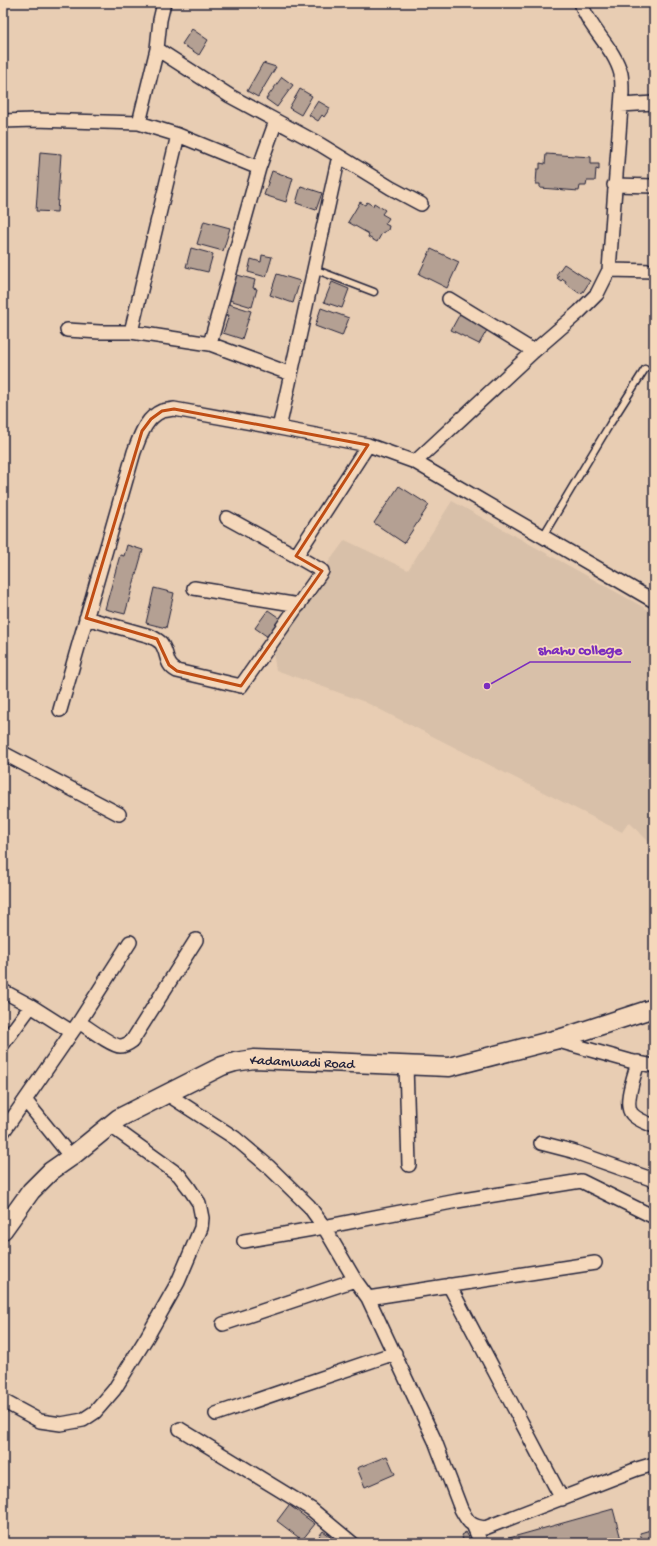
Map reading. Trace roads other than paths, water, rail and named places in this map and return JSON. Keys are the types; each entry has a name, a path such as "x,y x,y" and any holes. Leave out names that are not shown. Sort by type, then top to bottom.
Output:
{"street":[{"path":"138,123 157,49 160,20 164,3"},
{"path":"415,462 534,351 579,312 597,294 608,270 621,105 621,74 613,56 584,13 581,3"},
{"path":"157,49 230,96 321,145 420,204"},
{"path":"621,105 654,103"},
{"path":"3,121 34,120 138,123 178,135 259,168"},
{"path":"210,344 259,168 276,121"},
{"path":"131,332 178,135"},
{"path":"279,428 339,156"},
{"path":"614,185 654,186"},
{"path":"608,270 654,271"},
{"path":"448,299 534,351"},
{"path":"68,330 131,332 210,344 291,374"},
{"path":"60,710 134,452 142,431 151,419 162,411 174,409 368,445 415,462 654,601"},
{"path":"296,556 368,445"},
{"path":"86,618 157,639 162,644 169,665 177,671 242,686 322,572 227,518"},
{"path":"194,588 299,605"},
{"path":"3,753 119,814"},
{"path":"3,991 76,1027 120,1046 126,1046 132,1041 196,940"},
{"path":"3,1132 76,1027 130,942"},
{"path":"3,1044 31,1006"},
{"name":"Kadamwadi Road","path":"3,1230 31,1191 51,1171 111,1126 119,1118 128,1112 222,1066 254,1059 449,1067 553,1040 650,1012"},
{"path":"553,1040 654,1066"},
{"path":"638,1062 629,1096 628,1106 631,1114 654,1126"},
{"path":"406,1065 409,1165"},
{"path":"166,1094 235,1138 268,1166 310,1206 368,1298 435,1441 461,1509 466,1519 474,1527 481,1543"},
{"path":"25,1100 71,1157"},
{"path":"3,1401 40,1420 61,1424 83,1420 95,1412 114,1390 147,1337 178,1282 201,1228 202,1218 199,1203 179,1175 111,1126"},
{"path":"541,1143 572,1151 654,1180"},
{"path":"244,1241 457,1201 581,1181 654,1217"},
{"path":"368,1298 595,1263"},
{"path":"223,1324 356,1280"},
{"path":"449,1285 562,1498"},
{"path":"216,1414 395,1353"},
{"path":"180,1429 311,1509 352,1543"},
{"path":"474,1527 485,1528 637,1469 654,1464"}],"lane":[{"path":"314,269 374,292"},
{"path":"542,536 645,368"}],"place":[{"name":"shahu college","path":"487,686"}]}
